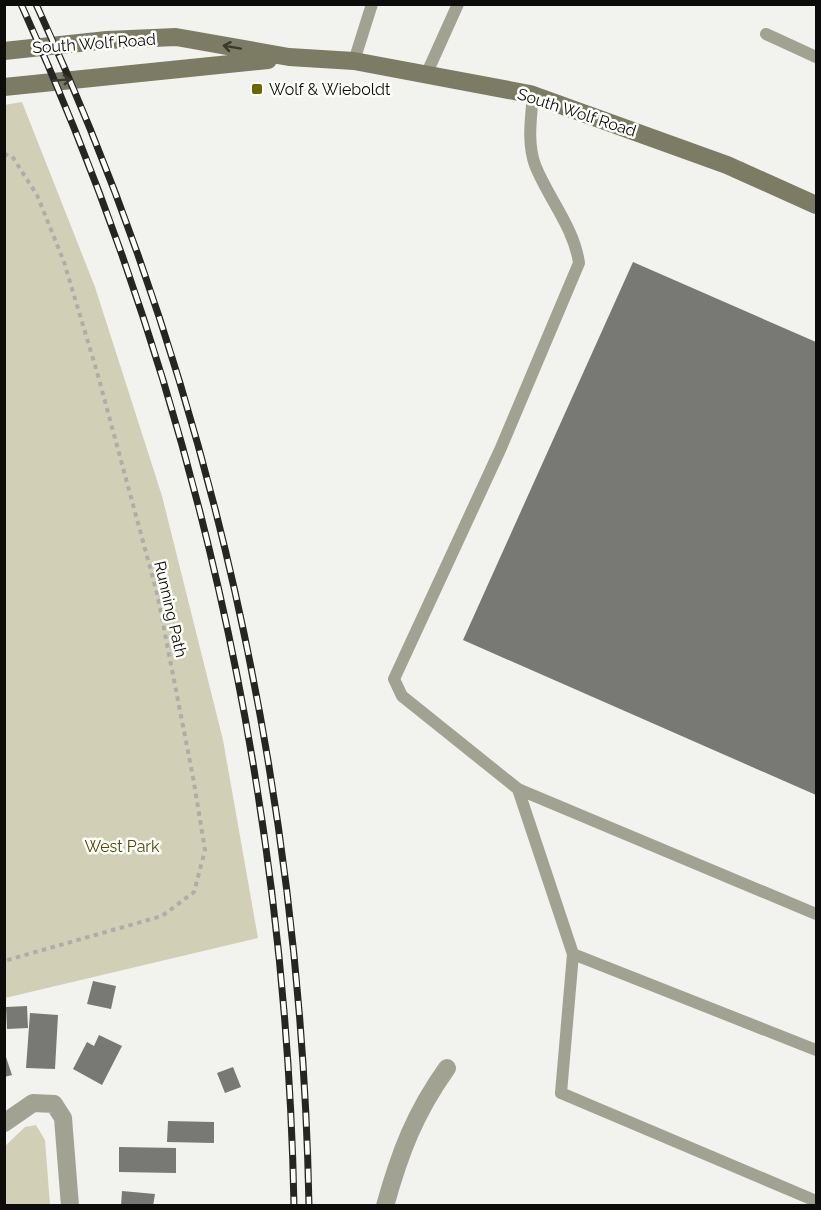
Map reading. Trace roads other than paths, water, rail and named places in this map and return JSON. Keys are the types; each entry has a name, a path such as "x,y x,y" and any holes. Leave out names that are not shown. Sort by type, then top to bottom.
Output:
{"main road":[{"name":"South Wolf Road","path":"4,51 107,40 176,38 290,57 354,61 533,95 727,165 816,205"},
{"name":"South Wolf Road","path":"4,87 290,57"}],"street":[{"path":"385,1206 409,1130 425,1099 447,1068"},
{"path":"4,1124 33,1103 54,1104 63,1119 70,1206"}],"lane":[{"path":"354,61 372,4"},
{"path":"426,75 458,4"},
{"path":"766,34 816,57"},
{"path":"533,95 529,135 535,164 576,246 579,263 500,450 394,679 402,696 518,789 816,914"},
{"path":"518,789 573,954 561,1094 816,1201"},
{"path":"573,954 816,1050"}],"railway":[{"path":"21,4 82,147 135,293 181,441 219,591 249,742 272,896 287,1050 294,1206"},
{"path":"36,4 97,147 151,292 197,441 235,591 265,743 287,896 302,1051 309,1206"}],"place":[{"name":"Wolf & Wieboldt","path":"257,89"}],"park label":[{"name":"West Park","path":"122,846"}]}
